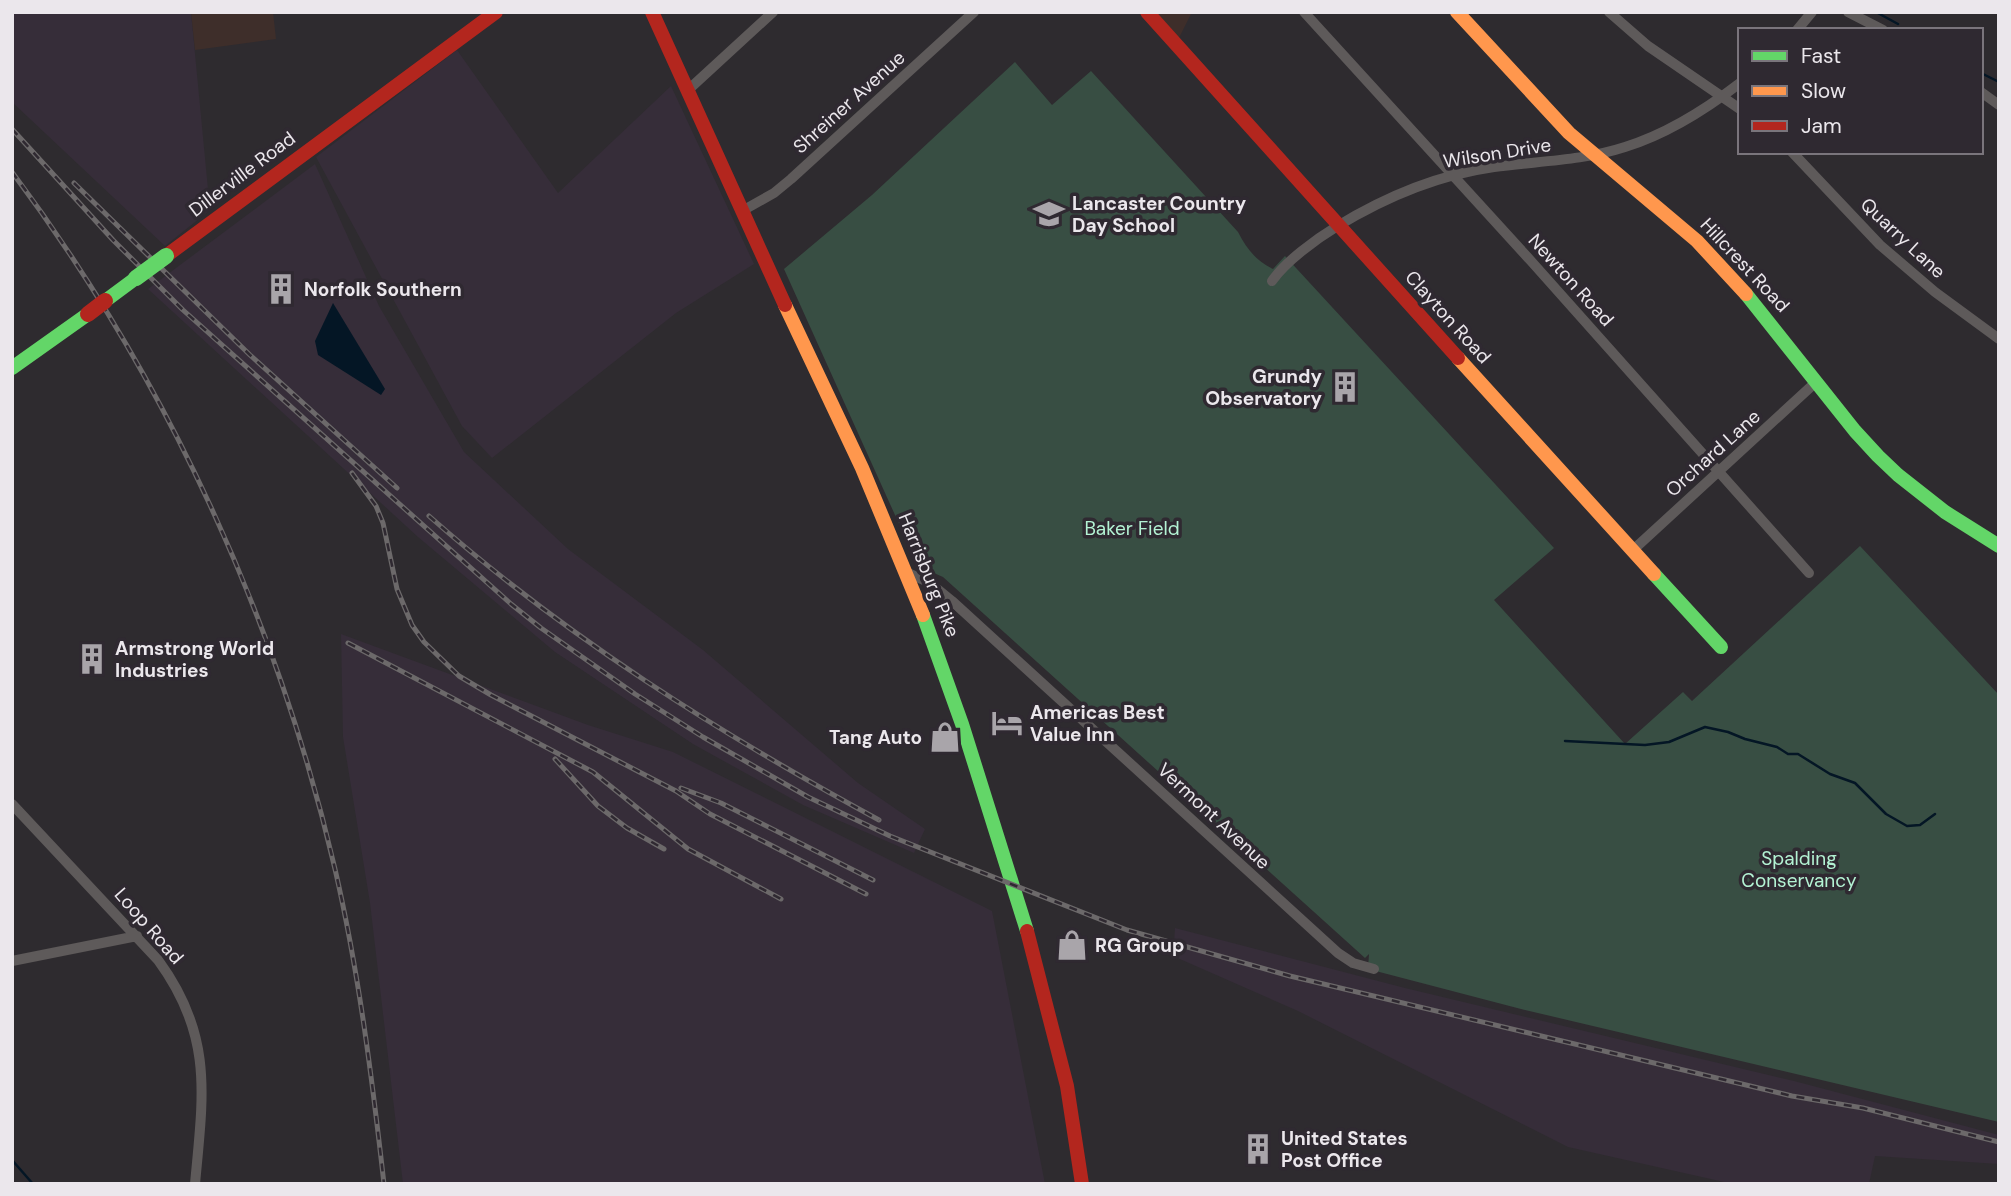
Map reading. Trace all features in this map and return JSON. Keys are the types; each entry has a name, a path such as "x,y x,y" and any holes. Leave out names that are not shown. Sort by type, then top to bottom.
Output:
{"main road":[{"name":"Dillerville Road","path":"12,368 496,12"},
{"name":"Harrisburg Pike","path":"652,12 858,461 906,572 962,724 1033,951 1067,1086 1082,1184"},
{"name":"Clayton Road","path":"1147,12 1721,647"},
{"name":"Hillcrest Road","path":"1457,12 1569,133 1697,241 1758,307 1855,431 1898,475 1945,512 1999,546"}],"street":[{"path":"687,90 773,12"},
{"name":"Shreiner Avenue","path":"742,211 791,179 974,12"},
{"name":"Newton Road","path":"1304,12 1809,573"},
{"path":"1609,12 1648,46 1738,108"},
{"path":"1799,28 1812,12"},
{"path":"1848,12 1879,28"},
{"name":"Wilson Drive","path":"1272,281 1296,258 1338,226 1384,200 1452,176 1495,167 1594,155 1626,147 1677,125 1738,84"},
{"path":"1983,93 1999,105"},
{"name":"Quarry Lane","path":"1794,154 1880,245 1935,292 1999,340"},
{"name":"Orchard Lane","path":"1633,550 1816,382"},
{"name":"Vermont Avenue","path":"906,572 929,583 959,606 1338,953 1353,963 1374,970"},
{"name":"Loop Road","path":"12,804 138,936 159,960 177,987 199,1047 203,1100 195,1184"},
{"path":"12,961 138,936"}],"shaded area":[{"path":"12,12 191,12 210,210 165,246 12,102"},
{"path":"191,12 273,12 276,39 195,50"},
{"path":"1156,12 1192,12 1179,38"},
{"path":"457,50 558,193 671,86 754,264 676,313 492,458 462,426 316,157"},
{"path":"315,164 379,306 464,452 568,549 703,650 858,783 925,829 914,853 803,805 693,744 555,652 418,537 148,289"},
{"path":"341,634 588,725 673,752 992,911 1045,1184 403,1184 370,903 343,737"},
{"path":"1175,928 1405,988 1794,1081 1999,1135 1999,1164 1875,1156 1869,1184 1733,1184 1568,1147 1298,1011 1173,956"}],"green space":[{"path":"1015,62 1052,105 1091,71 1238,232 1252,254 1273,269 1285,256 1554,548 1494,600 1625,744 1683,692 1692,701 1860,546 1999,695 1999,1122 1521,1009 1368,969 1369,954 1365,958 943,577 918,566 784,269 872,195"}],"water":[{"path":"333,303 385,389 381,395 318,355 315,341"}],"waterway":[{"path":"1876,12 1898,24"},
{"path":"1983,74 1999,82"},
{"path":"1565,741 1645,745 1669,742 1705,727 1777,747 1788,754 1798,754 1830,774 1855,783 1886,814 1907,826 1920,825 1935,814"},
{"path":"12,1160 33,1184"}],"railway":[{"path":"12,129 113,240 183,310 511,604 635,694 703,737 808,797 890,836 1127,930 1290,976 1792,1096 1863,1108 1999,1142"},
{"path":"12,172 68,251 167,417 210,504 248,593 282,684 311,776 344,908 364,1026 384,1184"},
{"path":"74,183 250,355 397,488"},
{"path":"352,473 376,506 383,523 397,589 412,625 424,642 459,676 676,791 710,814 866,894"},
{"path":"429,516 535,602 645,681 760,753 879,820"},
{"path":"348,643 593,772 688,849 781,899"},
{"path":"555,759 598,806 627,828 664,849"},
{"path":"681,788 721,803 873,880"}],"traffic: fast":[{"path":"136,278 166,256"},
{"path":"105,301 136,278"},
{"path":"1746,294 1878,456 1945,512 1999,546"},
{"path":"12,368 88,314"},
{"path":"1654,574 1721,647"},
{"path":"923,615 962,724 1027,931"}],"traffic: slow":[{"path":"1457,12 1569,133 1697,241 1746,294"},
{"path":"785,305 862,468 923,615"},
{"path":"1458,358 1654,574"}],"traffic: jam":[{"path":"166,256 496,12"},
{"path":"652,12 785,305"},
{"path":"1147,12 1458,358"},
{"path":"88,314 105,301"},
{"path":"1027,931 1067,1086 1082,1184"}],"place":[{"name":"Lancaster Country Day School","path":"1049,214"},
{"name":"Norfolk Southern","path":"281,289"},
{"name":"Grundy Observatory","path":"1345,387"},
{"name":"Armstrong World Industries","path":"92,659"},
{"name":"Americas Best Value Inn","path":"1007,723"},
{"name":"Tang Auto","path":"945,737"},
{"name":"RG Group","path":"1072,945"},
{"name":"United States Post Office","path":"1258,1149"}],"park label":[{"name":"Baker Field","path":"1132,528"},
{"name":"Spalding Conservancy","path":"1799,869"}]}
